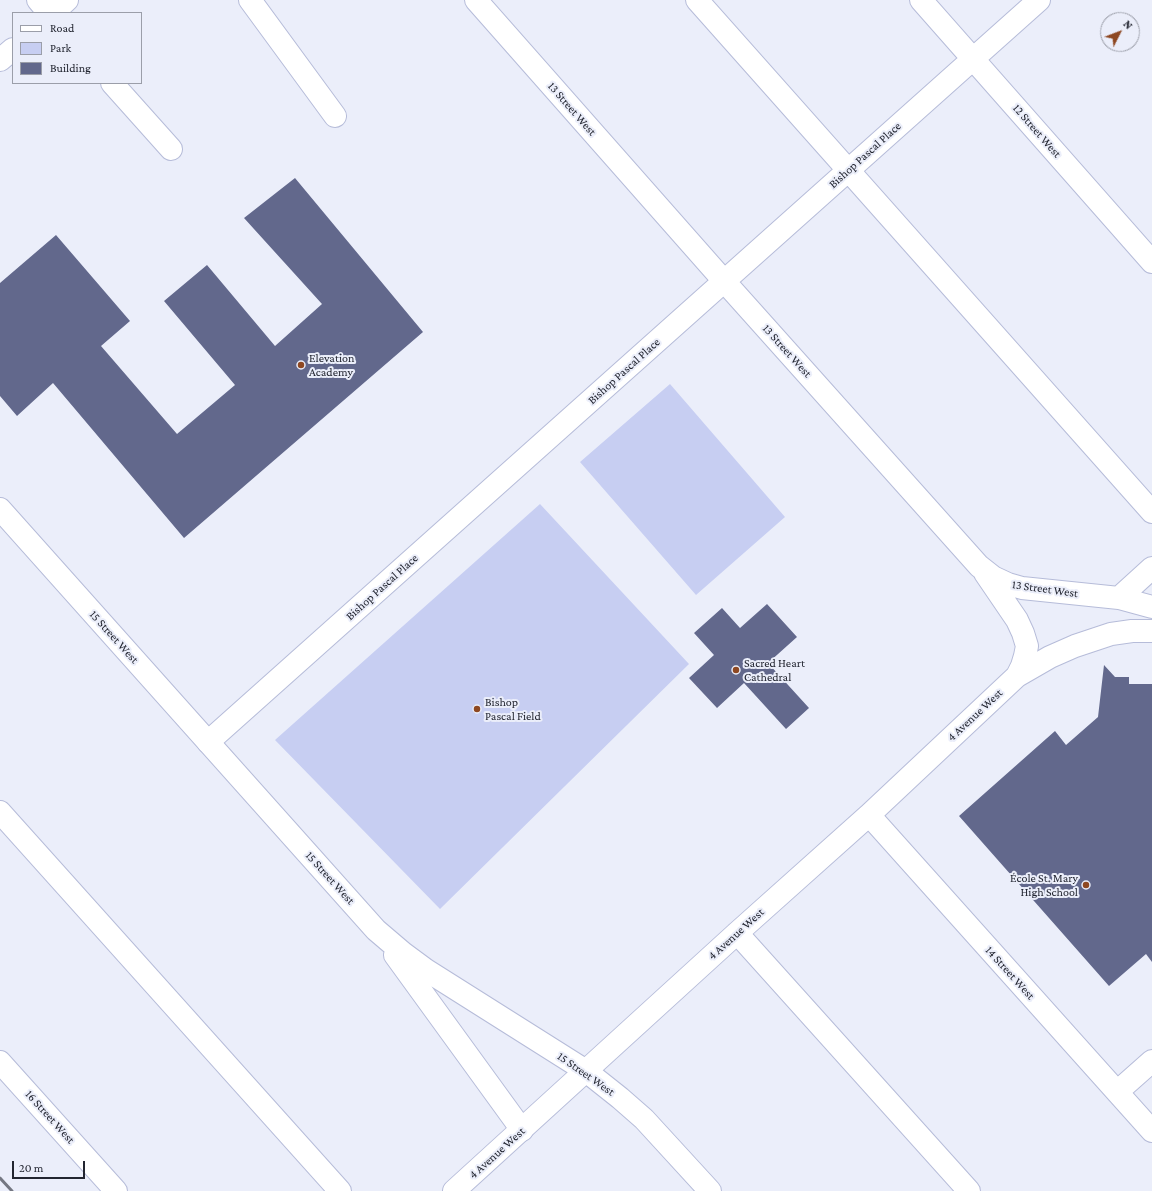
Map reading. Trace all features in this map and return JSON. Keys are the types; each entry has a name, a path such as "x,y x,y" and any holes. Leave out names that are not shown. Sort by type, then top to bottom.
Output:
{"street":[{"path":"38,0 48,12"},
{"path":"54,12 67,0"},
{"path":"250,0 335,116"},
{"name":"13 Street West","path":"476,0 724,281 979,566 993,577 1008,584 1022,588 1119,598 1152,607"},
{"path":"697,0 1152,512"},
{"name":"12 Street West","path":"921,0 1152,262"},
{"name":"Bishop Pascal Place","path":"208,742 1039,0"},
{"path":"0,60 12,50"},
{"path":"113,84 171,149"},
{"name":"15 Street West","path":"0,509 376,930 426,970 586,1071 644,1119 710,1191"},
{"name":"4 Avenue West","path":"979,566 1017,620 1023,633 1027,646 1022,666 1016,676"},
{"path":"1119,598 1152,568"},
{"name":"4 Avenue West","path":"454,1191 869,815 1016,676 1050,657 1104,636 1132,631 1152,631"},
{"path":"0,812 340,1191"},
{"name":"14 Street West","path":"869,815 1152,1131"},
{"path":"376,930 522,1130"},
{"path":"737,933 969,1191"},
{"path":"1117,1092 1152,1061"},
{"name":"16 Street West","path":"0,1062 116,1191"}],"green space":[{"path":"670,384 785,517 696,595 580,462"},
{"name":"Bishop Pascal Field","path":"540,504 689,664 440,909 275,740"}],"building":[{"name":"Elevation Academy","path":"295,178 423,332 184,538 53,383 17,416 0,396 0,283 56,235 130,321 101,346 177,434 235,385 164,301 207,265 275,346 322,304 244,218"},
{"name":"Sacred Heart Cathedral","path":"767,604 797,637 768,663 809,708 786,729 744,683 717,708 689,678 714,655 694,633 722,608 740,628"},
{"name":"École St. Mary High School","path":"1104,665 1115,677 1129,677 1129,684 1152,684 1152,962 1146,954 1109,986 959,816 1055,731 1066,745 1098,717"}],"railway":[{"path":"0,1178 12,1191"}],"place":[{"name":"Elevation Academy","path":"301,365"},
{"name":"Sacred Heart Cathedral","path":"736,670"},
{"name":"Bishop Pascal Field","path":"477,709"},
{"name":"École St. Mary High School","path":"1086,885"}]}
